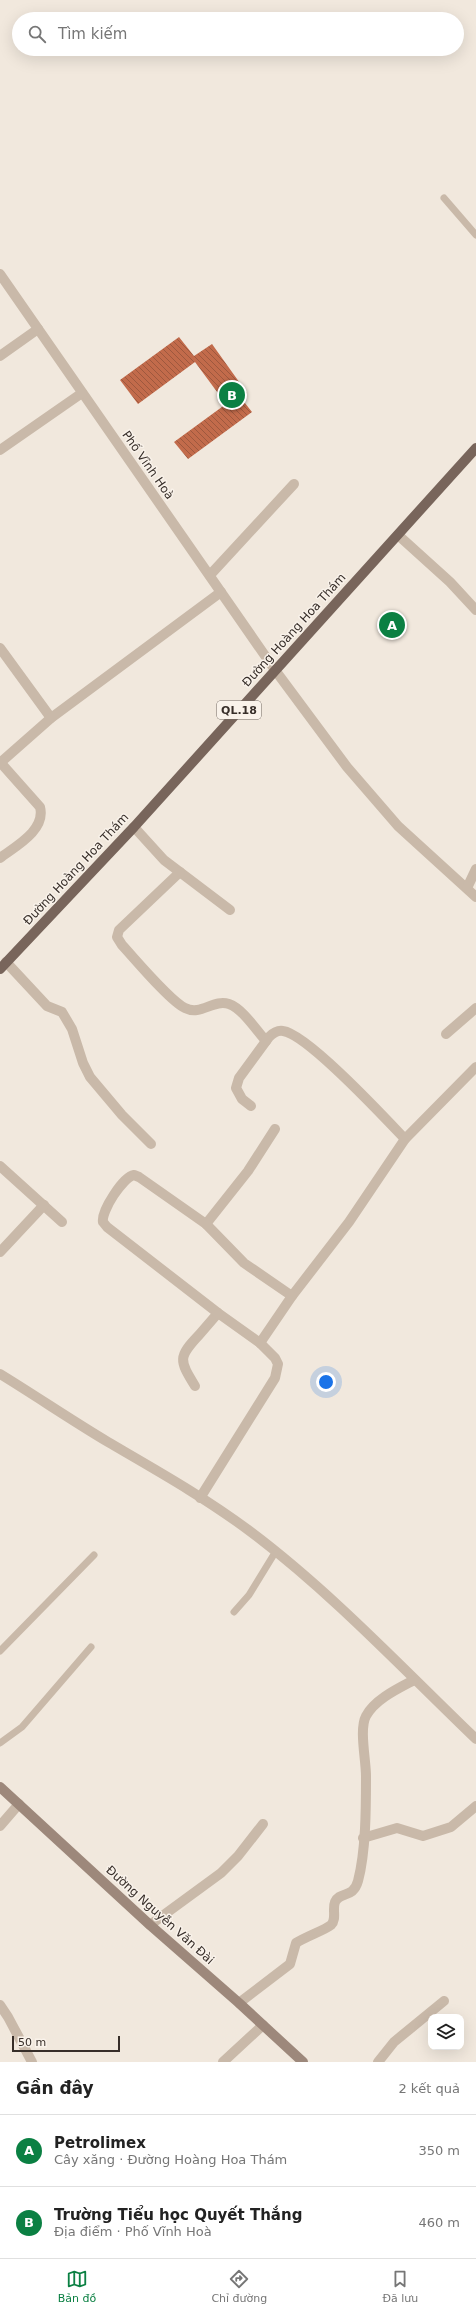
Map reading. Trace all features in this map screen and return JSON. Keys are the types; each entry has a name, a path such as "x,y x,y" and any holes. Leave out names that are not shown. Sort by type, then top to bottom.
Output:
{"main road":[{"name":"Đường Hoàng Hoa Thám","path":"3,966 134,827 476,448"}],"street":[{"name":"Phố Vĩnh Hoà","path":"0,274 276,670 370,795 398,826 476,897"},
{"path":"0,356 38,329"},
{"path":"0,450 82,393"},
{"path":"210,576 294,484"},
{"path":"398,535 455,587 476,610"},
{"path":"0,858 32,833 39,824 42,815 40,807 0,762 51,718 221,592"},
{"path":"0,648 51,718"},
{"path":"134,827 164,860 230,910"},
{"path":"466,888 476,868"},
{"path":"180,872 119,930 117,937 127,950 183,1008 199,1011 217,1004 230,1005 238,1010 266,1041"},
{"path":"3,966 47,1006 62,1012 72,1029 83,1064 90,1077 122,1115 151,1144"},
{"path":"446,1034 476,1008"},
{"path":"251,1106 242,1099 236,1088 239,1078 266,1041 275,1032 283,1031 291,1035 340,1073 405,1139"},
{"path":"260,1343 292,1296 346,1227 405,1139 476,1067"},
{"path":"206,1224 248,1171 275,1129"},
{"path":"0,1166 62,1222"},
{"path":"200,1498 278,1371 278,1364 275,1358 260,1343 218,1314 107,1227 103,1222 103,1212 126,1178 134,1175 206,1224 244,1263 292,1296"},
{"path":"0,1252 44,1205"},
{"path":"195,1386 186,1372 182,1359 184,1350 218,1314"},
{"path":"0,1374 200,1498 276,1552 343,1611 476,1739"},
{"path":"240,2003 290,1964 296,1942 330,1926 333,1922 335,1902 338,1897 351,1894 358,1883 363,1838 366,1776 364,1723 366,1716 381,1700 414,1680"},
{"name":"Đường Nguyễn Văn Đài","path":"0,1787 150,1925 240,2003 303,2062"},
{"path":"0,1826 19,1804"},
{"path":"363,1838 397,1828 423,1836 451,1827 476,1806"},
{"path":"150,1925 222,1873 238,1856 263,1824"},
{"path":"378,2062 394,2042 444,2001"},
{"path":"0,2005 32,2062"},
{"path":"223,2062 263,2025"}],"lane":[{"path":"444,198 476,235"},
{"path":"234,1612 249,1595 276,1552"},
{"path":"0,1652 94,1555"},
{"path":"0,1743 22,1727 91,1647"}],"building":[{"path":"179,337 194,356 212,344 247,393 241,398 252,412 188,459 174,442 226,404 195,362 138,404 120,380"}],"place":[{"name":"Trường Tiểu học Quyết Thắng","path":"232,395"},
{"name":"Petrolimex","path":"392,625"}]}
